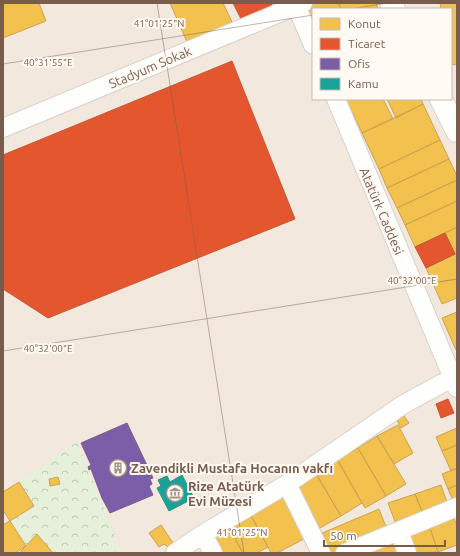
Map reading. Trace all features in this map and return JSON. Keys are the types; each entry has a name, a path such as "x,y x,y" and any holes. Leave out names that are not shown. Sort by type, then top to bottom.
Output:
{"street":[{"path":"298,4 312,42"},
{"name":"Stadyum Sokak","path":"3,128 298,4"},
{"name":"Atatürk Caddesi","path":"336,100 455,383"},
{"path":"442,100 457,131"},
{"path":"175,553 203,534 287,484 404,404 455,383"},
{"path":"287,484 320,553"},
{"path":"357,551 399,531 456,509"},
{"path":"399,531 407,553"},
{"path":"203,534 213,553"}],"shaded area":[{"path":"3,3 457,3 457,553 3,553"}],"green space":[{"path":"77,442 122,553 53,553 37,534 26,546 10,521 34,506 19,482"}],"building: Konut":[{"path":"3,3 39,3 46,21 3,38"},
{"path":"170,3 223,3 232,22 187,42"},
{"path":"308,3 338,3 340,8 312,8 312,28 302,6"},
{"path":"338,3 376,3 378,8 340,8"},
{"path":"440,3 457,3 457,64 452,65 452,8 441,8"},
{"path":"346,100 384,100 393,119 362,133"},
{"path":"387,100 421,100 423,104 396,118"},
{"path":"423,104 440,140 379,169 362,133"},
{"path":"440,140 449,159 387,188 379,169"},
{"path":"449,159 457,176 457,180 397,208 387,188"},
{"path":"457,180 457,201 405,225 397,208"},
{"path":"457,201 457,227 415,247 405,225"},
{"path":"457,227 457,253 455,254 445,233"},
{"path":"457,253 457,298 442,304 426,268"},
{"path":"457,312 457,350 456,350 442,318"},
{"path":"404,416 409,423 401,428 397,420"},
{"path":"398,425 413,453 394,464 377,436"},
{"path":"457,428 457,445 442,451 436,437"},
{"path":"377,436 406,484 386,496 358,448"},
{"path":"457,445 457,468 451,471 442,451"},
{"path":"358,448 386,496 365,508 337,459"},
{"path":"337,459 362,503 341,516 315,472"},
{"path":"457,468 457,485 448,489 442,474"},
{"path":"315,472 341,516 320,528 295,484"},
{"path":"58,477 60,484 50,486 49,479"},
{"path":"19,482 34,506 10,521 3,510 3,492"},
{"path":"441,485 448,505 423,514 415,494"},
{"path":"457,485 457,504 455,505 448,489"},
{"path":"281,493 304,539 277,553 271,553 249,512"},
{"path":"415,494 423,514 396,524 388,503"},
{"path":"379,509 388,532 338,553 328,553 320,534"},
{"path":"249,512 268,547 257,553 243,553 227,524"},
{"path":"453,517 457,525 457,545 438,552 429,525"},
{"path":"10,521 26,546 15,553 3,553 3,525"},
{"path":"227,524 243,553 219,553 208,535"},
{"path":"161,525 173,543 168,547 164,544 159,547 149,533"},
{"path":"429,525 438,552 411,553 404,534"},
{"path":"37,534 53,553 19,553 26,546"},
{"path":"398,538 404,553 367,553"}],"building: Ticaret":[{"path":"233,3 271,3 272,5 241,19"},
{"path":"232,61 295,219 48,318 3,289 3,155"},
{"path":"445,233 455,254 426,268 415,247"},
{"path":"448,399 454,413 441,418 436,404"}],"building: Ofis":[{"name":"Zavendikli Mustafa Hocanın vakfı","path":"127,423 153,478 150,479 152,484 149,486 153,495 110,513 102,498 91,469 89,470 88,467 91,465 81,443"}],"building: Kamu":[{"name":"Rize Atatürk Evi Müzesi","path":"182,475 194,498 169,511 157,488 161,486 158,480 167,476 170,482"}],"place":[{"name":"Zavendikli Mustafa Hocanın vakfı","path":"118,468"},
{"name":"Rize Atatürk Evi Müzesi","path":"175,493"}]}
